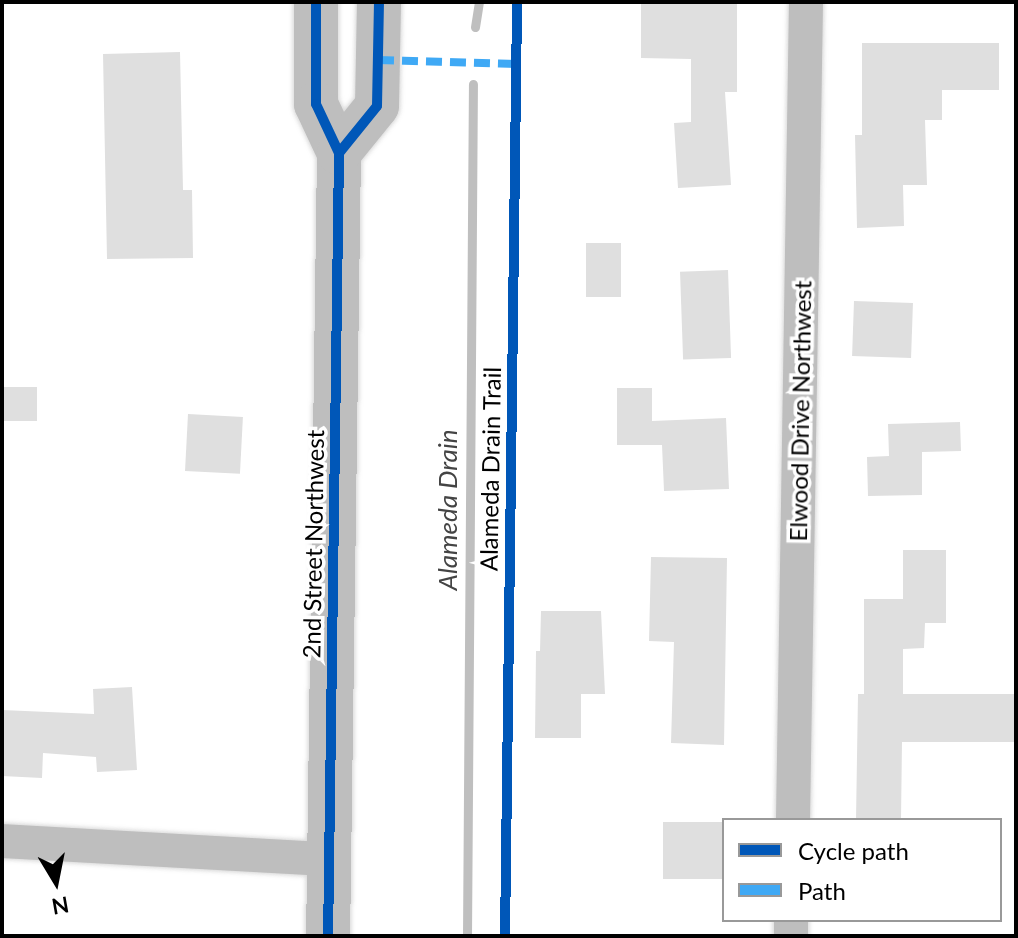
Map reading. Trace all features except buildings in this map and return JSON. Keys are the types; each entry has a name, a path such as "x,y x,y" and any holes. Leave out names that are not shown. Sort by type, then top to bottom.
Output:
{"main road":[{"name":"2nd Street Northwest","path":"316,2 316,104 339,153 328,936"},
{"path":"339,153 377,106 379,2"}],"street":[{"name":"Elwood Drive Northwest","path":"793,818 806,2"},
{"path":"2,841 328,859"}],"waterway":[{"name":"Alameda Drain","path":"475,27 479,2"},
{"name":"Alameda Drain","path":"467,936 473,84"}],"marked path":[{"path":"378,60 517,64"}],"cycle path":[{"path":"316,2 316,104 339,153 328,936"},
{"path":"339,153 377,106 379,2"},
{"name":"Alameda Drain Trail","path":"505,936 517,2"}]}
